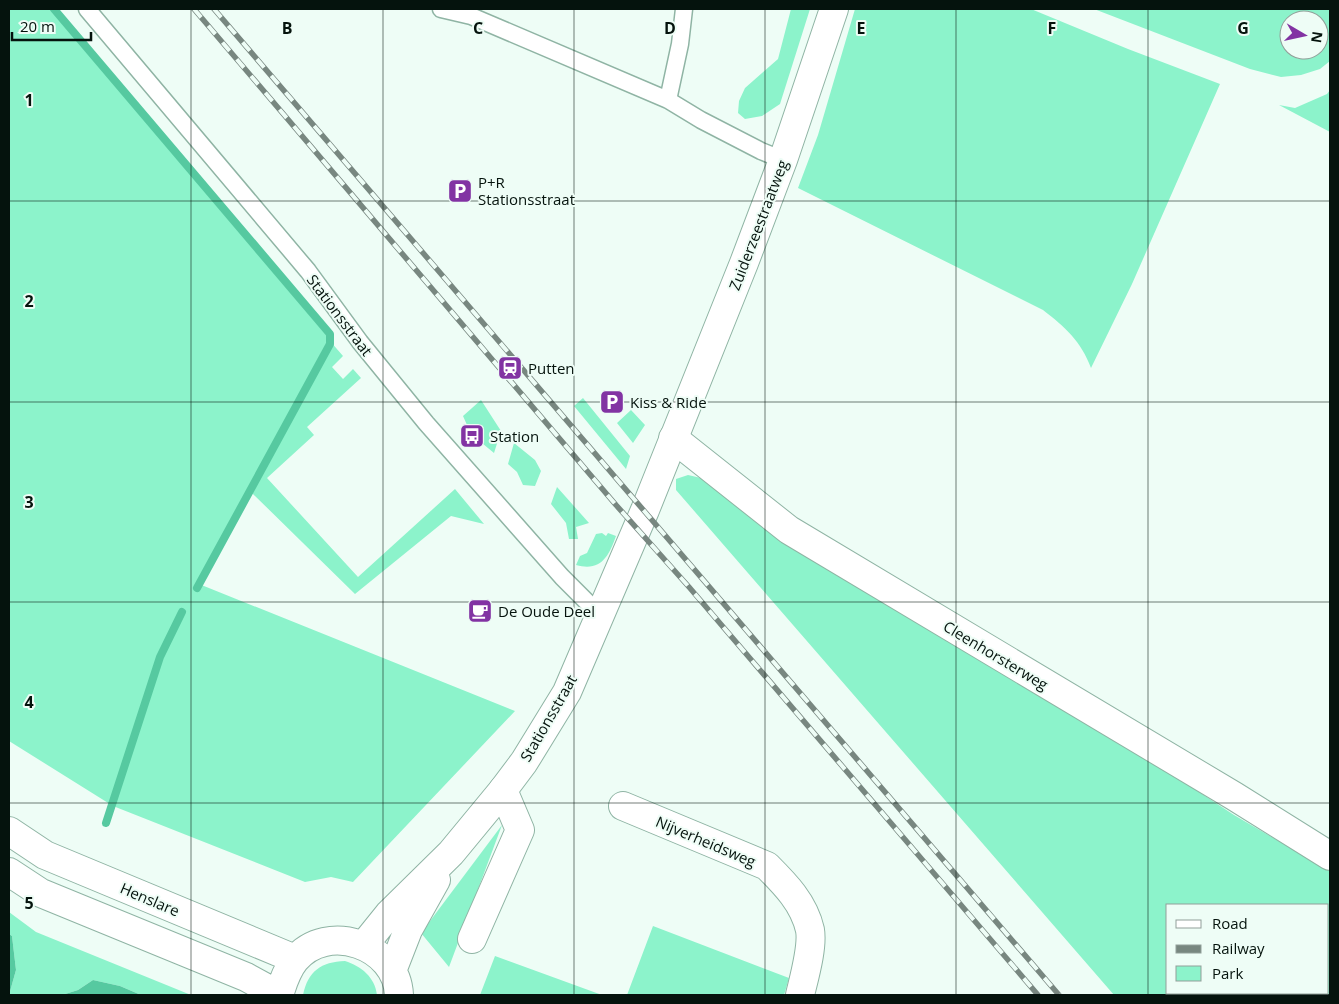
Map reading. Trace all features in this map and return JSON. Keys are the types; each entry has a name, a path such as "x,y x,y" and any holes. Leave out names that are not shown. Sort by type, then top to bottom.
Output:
{"street":[{"name":"Zuiderzeestraatweg","path":"672,438 744,263 783,160 834,9"},
{"name":"Stationsstraat","path":"364,946 389,914 451,853 503,790 524,762 567,692 645,510 672,438"},
{"name":"Cleenhorsterweg","path":"672,438 789,530 1234,796 1330,856"},
{"path":"472,939 520,830 503,790"},
{"name":"Nijverheidsweg","path":"623,806 767,866 784,883 798,900 810,931 809,949 800,995"},
{"name":"Henslare","path":"9,830 44,855 295,959"},
{"name":"Stationsstraat","path":"395,983 408,930 451,853"},
{"path":"9,872 41,894 246,977 279,995 284,976 295,959 310,948 327,942 346,941 364,946 380,956 395,983"}],"lane":[{"name":"Stationsstraat","path":"87,9 308,271 360,342 426,423 562,577 600,615"},
{"path":"440,9 468,12 668,100 708,124 783,160"},
{"path":"668,100 680,44 684,9"}],"green space":[{"path":"9,9 50,9 329,338 199,584 515,711 353,882 331,877 305,882 113,806 9,741"},
{"path":"791,9 810,9 780,104 762,116 745,119 738,113 739,101 745,88 778,59"},
{"path":"855,9 1031,9 1220,84 1132,284 1091,368 1087,358 1072,335 1043,310 798,188 818,135"},
{"path":"1094,9 1330,9 1330,61 1320,69 1301,75 1281,77 1250,69"},
{"path":"1330,90 1330,132 1279,105 1295,108 1327,94"},
{"path":"330,341 343,356 332,367 343,379 353,369 361,378 307,427 314,435 267,478 358,577 455,489 484,524 451,516 355,594 250,491"},
{"path":"583,398 630,456 626,469 574,406"},
{"path":"481,400 501,431 494,453 471,434 463,416"},
{"path":"631,410 645,425 633,443 617,423"},
{"path":"514,443 535,460 541,471 535,486 523,485 517,472 508,464"},
{"path":"688,475 701,478 747,509 1126,744 1234,815 1330,871 1330,995 1114,995 676,490 676,479"},
{"path":"557,487 589,523 576,527 578,539 569,539 566,523 551,504"},
{"path":"602,533 606,536 608,533 616,536 603,561 592,566 576,565 580,556 587,553 596,534"},
{"path":"502,825 449,967 421,933"},
{"path":"9,912 36,932 191,995 141,995 120,986 93,980 78,990 62,995 9,995 16,970 12,936 9,934"},
{"path":"653,926 789,978 784,995 627,995"},
{"path":"495,956 602,995 480,995"},
{"path":"345,961 366,973 376,989 377,995 303,995 308,980 317,969 329,963"}],"shaded area":[{"path":"9,934 12,936 16,970 9,995"},
{"path":"93,980 120,986 141,995 62,995 78,990"}],"waterway":[{"path":"54,9 330,334 330,344 197,588"},
{"path":"106,823 160,657 182,612"}],"railway":[{"path":"194,9 616,505 689,587 1038,995"},
{"path":"214,9 1059,995"}],"place":[{"name":"P+R Stationsstraat","path":"460,191"},
{"name":"Putten","path":"510,368"},
{"name":"Kiss & Ride","path":"612,402"},
{"name":"Station","path":"472,436"},
{"name":"De Oude Deel","path":"480,611"}]}
